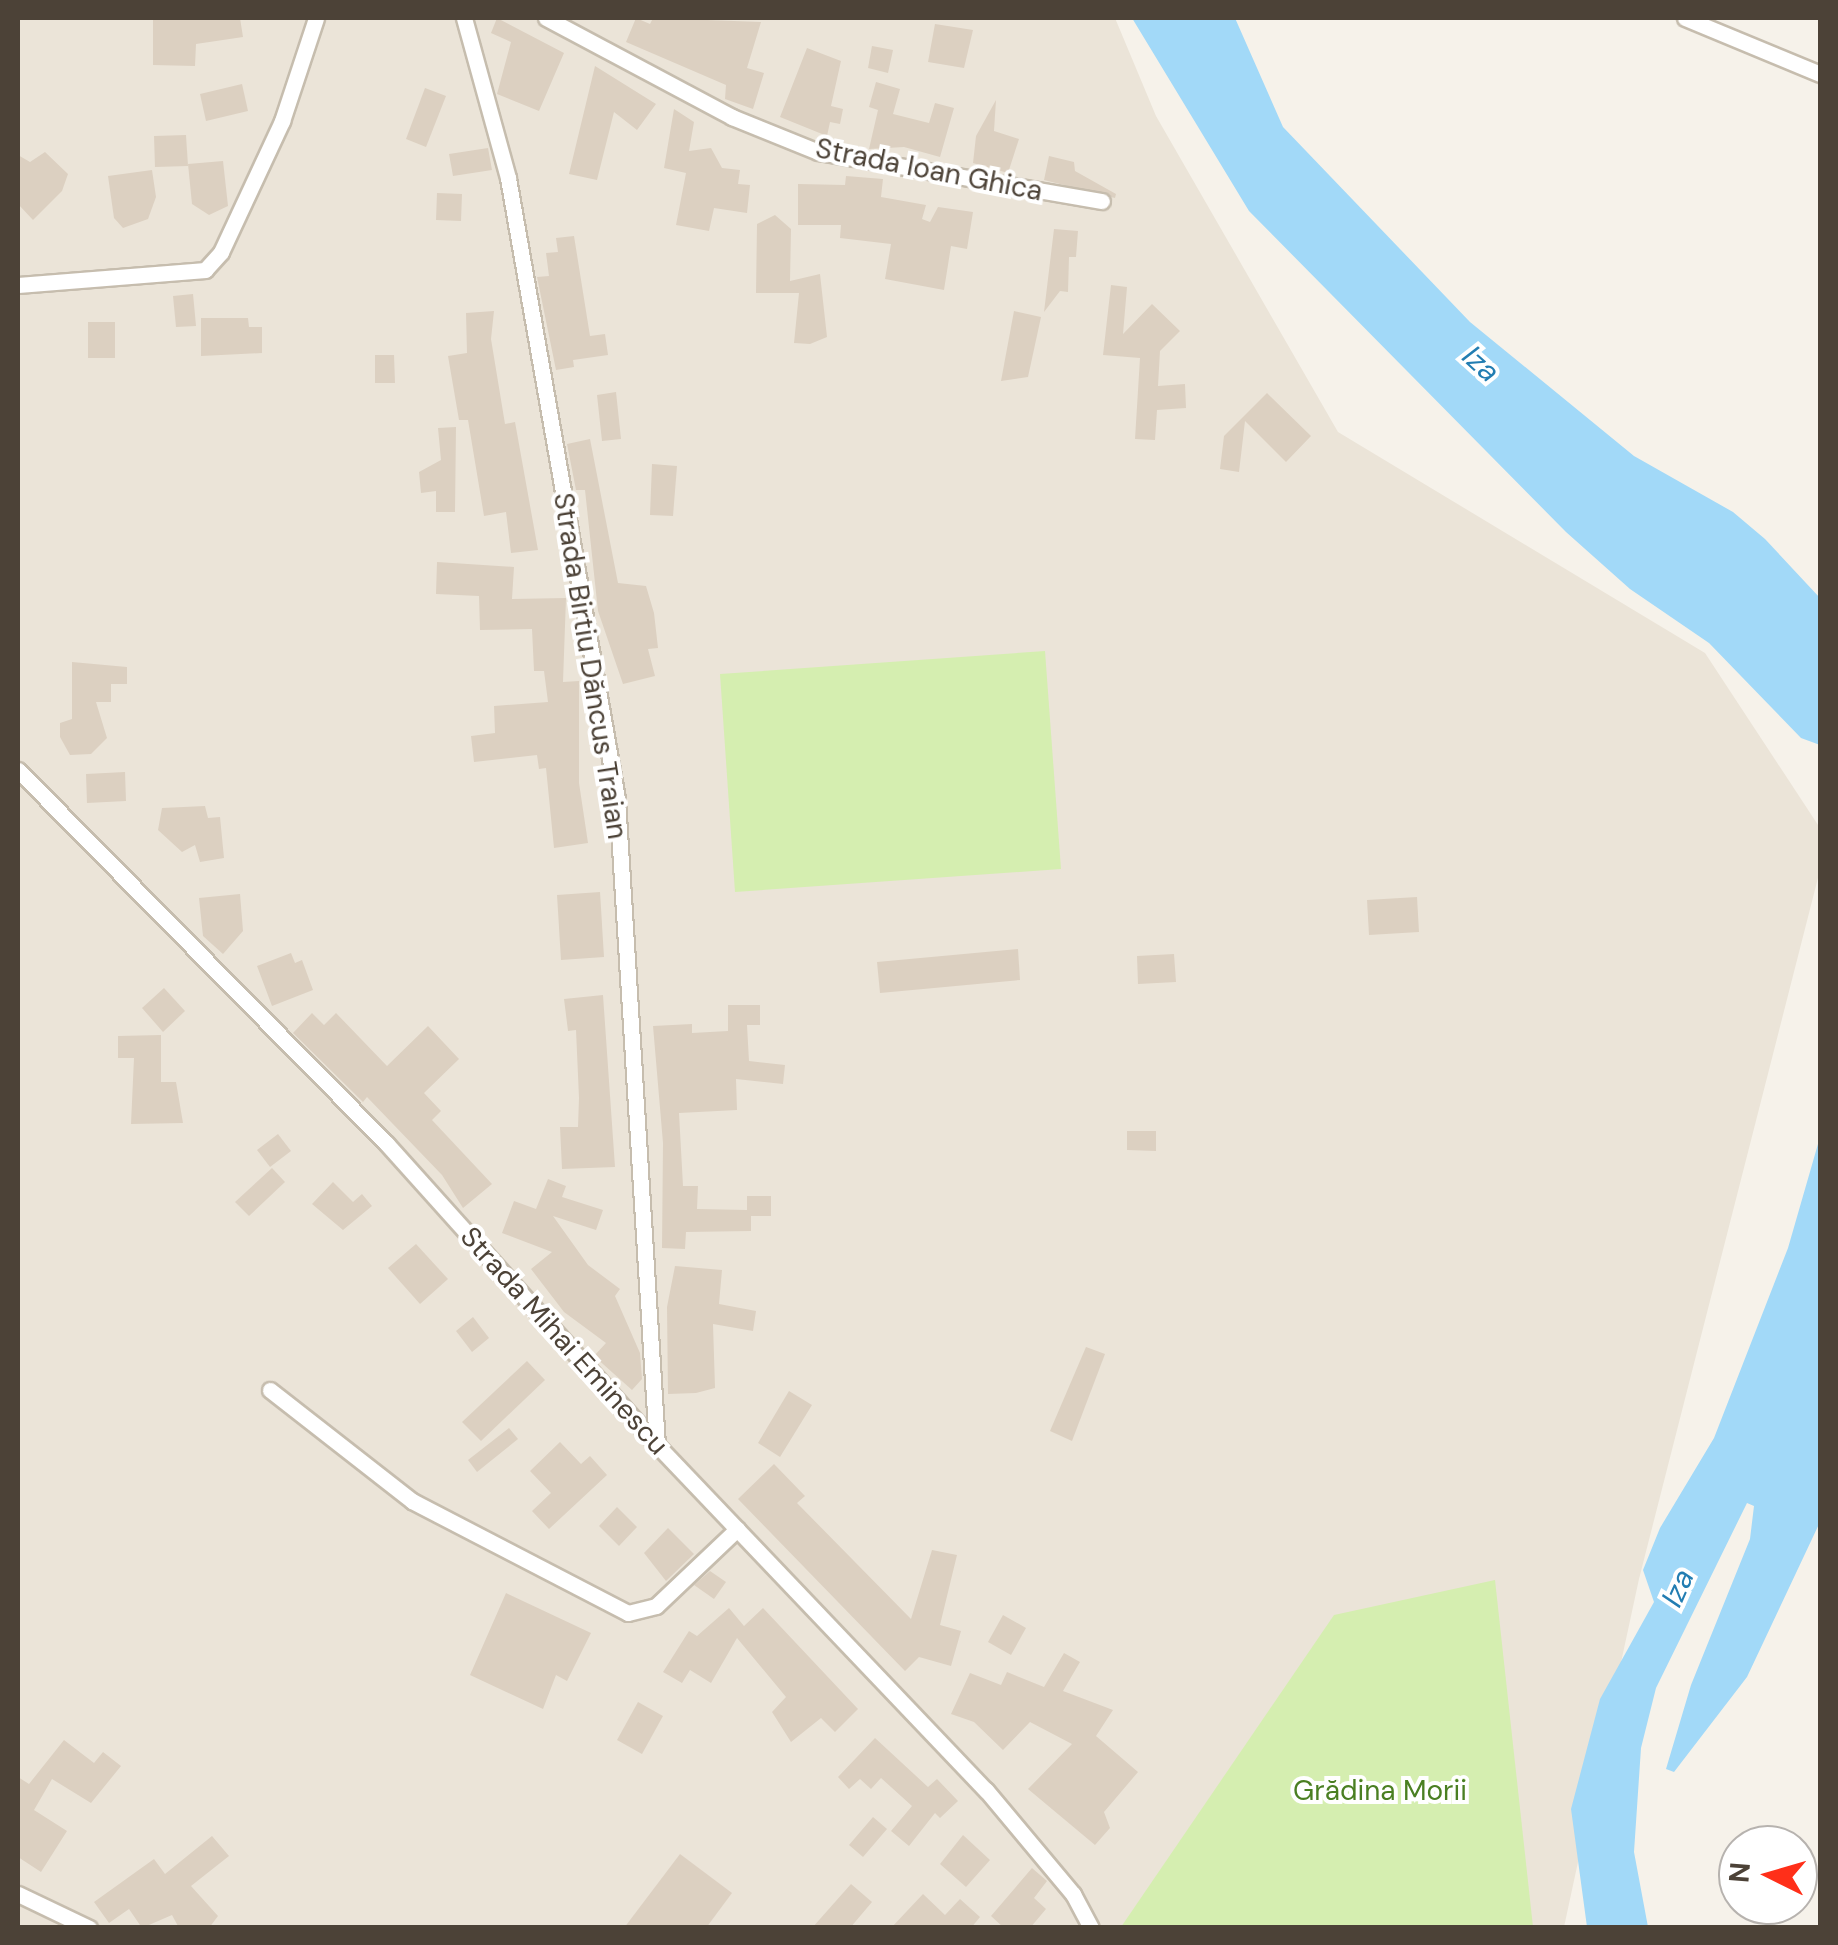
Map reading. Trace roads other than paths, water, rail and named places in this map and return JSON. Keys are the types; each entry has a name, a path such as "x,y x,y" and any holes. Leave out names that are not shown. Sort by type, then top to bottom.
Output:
{"street":[{"path":"18,284 205,270 221,252 282,121 316,18"},
{"name":"Strada Birtiu Dăncus Traian","path":"464,18 508,178 617,799 658,1445"},
{"name":"Strada Ioan Ghica","path":"546,18 732,117 818,152 1102,201"},
{"path":"1685,18 1820,74"},
{"name":"Strada Mihai Eminescu","path":"18,770 388,1144 658,1445 986,1790 1087,1925"},
{"path":"270,1390 412,1502 628,1613 656,1606 737,1529"},
{"path":"18,1894 88,1928"}],"water":[{"name":"Iza","path":"1132,18 1235,18 1283,127 1470,322 1634,456 1733,512 1765,539 1820,598 1820,745 1801,738 1709,643 1630,589 1566,532 1249,211"},
{"name":"Iza","path":"1820,1137 1820,1522 1747,1677 1674,1772 1666,1769 1691,1685 1750,1539 1754,1506 1747,1503 1656,1688 1641,1748 1634,1852 1648,1927 1587,1927 1571,1809 1600,1699 1654,1602 1643,1570 1660,1528 1714,1438 1788,1248"}],"park label":[{"name":"Grădina Morii","path":"1380,1791"}]}
